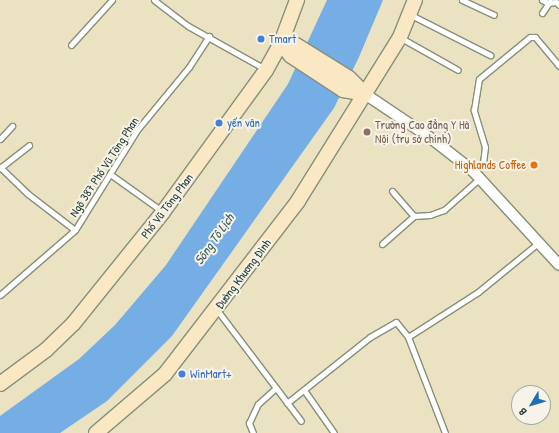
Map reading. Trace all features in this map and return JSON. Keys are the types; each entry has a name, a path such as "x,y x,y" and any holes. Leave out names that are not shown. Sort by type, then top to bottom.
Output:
{"main road":[{"name":"Phố Vũ Tông Phan","path":"0,384 46,350 73,324 163,212 266,70 281,43 297,0"},
{"name":"Đường Khương Đình","path":"96,433 166,374 298,201 400,37 415,0"},
{"path":"281,43 346,84 365,94"}],"street":[{"path":"365,94 432,139 476,174 559,265"}],"lane":[{"path":"71,45 112,0"},
{"path":"154,0 188,26 209,36 266,70"},
{"path":"462,0 494,15"},
{"path":"542,0 556,2 559,5"},
{"path":"542,14 549,2"},
{"path":"410,15 490,55"},
{"name":"Ngõ 387 Phố Vũ Tông Phan","path":"0,295 75,230 137,130 189,67 209,36"},
{"path":"400,37 458,70"},
{"path":"382,244 414,216 444,210 476,174 483,163 485,147 474,110 479,79 530,37 535,37 559,66"},
{"path":"0,139 12,126"},
{"path":"29,145 0,167 28,194 75,230"},
{"path":"110,174 163,212"},
{"path":"392,191 414,216"},
{"path":"408,337 478,292 538,243"},
{"path":"216,309 301,421"},
{"path":"287,403 370,337 396,322 408,337 445,433"},
{"path":"253,433 249,423 258,404 276,388"},
{"path":"304,390 334,433"}],"water":[{"name":"Sông Tô Lịch","path":"327,0 383,0 359,57 334,108 172,336 107,401 60,433 0,433 0,416 79,359 115,325 166,265 288,84"}],"place":[{"name":"Tmart","path":"261,39"},
{"name":"yến vân","path":"219,123"},
{"name":"Trường Cao đẳng Y Hà Nội (trụ sở chính)","path":"367,132"},
{"name":"Highlands Coffee","path":"534,165"},
{"name":"WinMart+","path":"182,374"}]}
